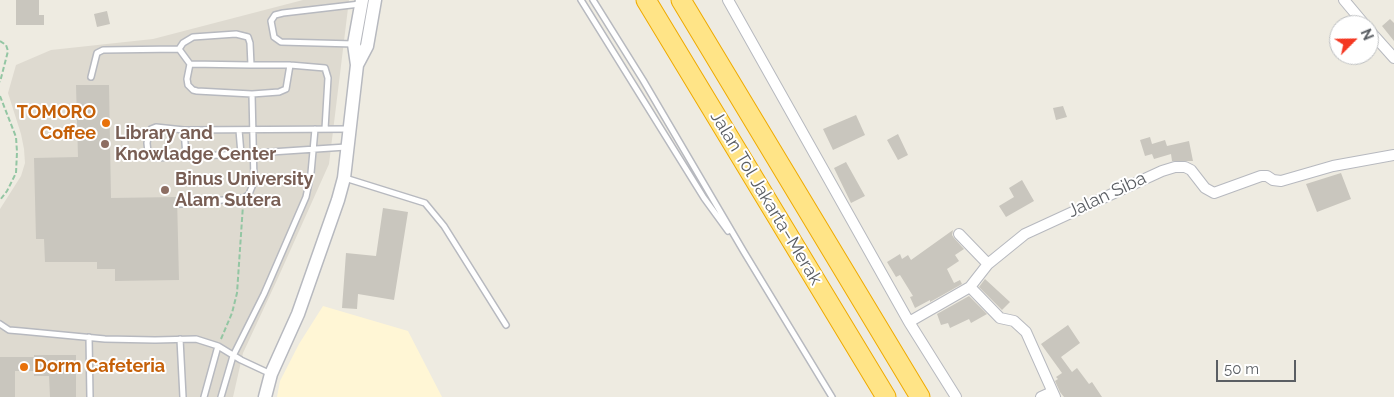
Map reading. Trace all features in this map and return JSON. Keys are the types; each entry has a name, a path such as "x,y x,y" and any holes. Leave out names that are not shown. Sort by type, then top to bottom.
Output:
{"highway":[{"name":"Jalan Tol Jakarta–Merak","path":"646,0 886,397"},
{"name":"Jalan Tol Jakarta–Merak","path":"681,0 920,397"}],"street":[{"path":"357,65 367,46 375,0"},
{"path":"728,0 909,322 956,397"},
{"path":"1344,0 1357,15"},
{"path":"265,397 271,374 298,314 344,178 357,65 354,44 362,2"},
{"path":"1379,41 1394,58"},
{"name":"Jalan Siba","path":"970,287 988,264 1024,234 1162,170 1185,167 1191,170 1209,192 1214,193 1261,176 1267,176 1273,180 1280,181 1332,166 1394,154"},
{"path":"959,234 988,264"},
{"path":"909,322 970,287 1000,318 1014,320 1026,332 1054,395 1041,397"}],"lane":[{"path":"581,0 704,198 744,252"},
{"path":"593,0 643,80 832,397"},
{"path":"354,44 281,42 274,37 271,21 275,15 283,13 362,2"},
{"path":"179,49 183,43 193,37 242,34 248,37 250,43 251,65"},
{"path":"179,49 190,64 187,79 188,85 193,90 252,94 278,92 286,89 290,65"},
{"path":"91,77 97,53 103,50 179,49"},
{"path":"190,64 290,65 325,68 327,72 325,129"},
{"path":"181,204 244,198 249,194 254,182 252,94"},
{"path":"349,146 155,158 148,152 147,143 151,129 156,128 184,130 350,129"},
{"path":"221,397 233,356 271,278 306,197 311,173 315,129"},
{"path":"184,130 186,156"},
{"path":"239,130 241,154"},
{"path":"344,178 425,203 444,226 506,325"},
{"path":"0,324 9,330 22,332 105,339 196,339 218,346 233,356 271,374"},
{"path":"89,337 90,397"},
{"path":"180,339 183,397"},
{"path":"204,397 218,346"}],"path":[{"path":"0,41 6,45 8,51 0,82"},
{"path":"0,96 16,137 17,152 16,173 0,200"},
{"path":"218,346 232,313 237,293 244,198"}],"shaded area":[{"name":"Binus University Alam Sutera","path":"303,0 349,0 329,164 243,353 233,397 0,397 0,209 21,176 25,163 21,134 8,93 16,65 51,50 153,39"},
{"path":"323,306 408,331 442,397 277,397 280,381 299,344"}],"building":[{"path":"16,0 39,0 39,15 44,15 44,25 16,25"},
{"path":"107,11 110,24 97,27 94,14"},
{"path":"1390,19 1394,23 1394,41 1382,26"},
{"path":"76,85 109,85 111,198 177,197 179,280 115,281 115,269 97,269 97,262 45,262 44,239 36,239 34,158 78,157"},
{"path":"1063,106 1067,117 1056,120 1053,108"},
{"path":"856,115 865,135 833,150 823,129"},
{"path":"898,134 908,155 898,160 887,140"},
{"path":"1150,137 1152,144 1165,140 1167,146 1189,141 1193,161 1172,161 1171,154 1154,159 1152,154 1145,156 1140,140"},
{"path":"846,162 865,196 851,203 834,168"},
{"path":"1341,173 1351,199 1317,212 1306,184"},
{"path":"1022,180 1034,201 1006,217 999,206 1014,197 1009,188"},
{"path":"383,208 408,212 394,300 358,294 357,309 342,308 346,253 376,256"},
{"path":"953,230 952,235 964,249 955,255 959,261 947,269 954,283 960,280 962,284 915,308 910,297 913,296 900,275 896,277 887,262 900,254 902,259 908,255 911,260"},
{"path":"985,279 1010,302 1002,310 979,287"},
{"path":"969,296 987,314 971,323 969,319 950,328 948,323 941,325 937,314"},
{"path":"1068,325 1080,343 1061,357 1072,372 1077,368 1089,384 1092,382 1102,397 1064,397 1060,392 1055,381 1058,379 1056,377 1062,373 1041,344"},
{"path":"34,355 76,355 76,397 50,397 49,376 34,376 34,371 15,371 15,397 0,397 0,357 34,357"}],"place":[{"name":"TOMORO Coffee","path":"106,123"},
{"name":"Library and Knowladge Center","path":"105,144"},
{"name":"Binus University Alam Sutera","path":"165,190"},
{"name":"Dorm Cafeteria","path":"24,367"}]}
